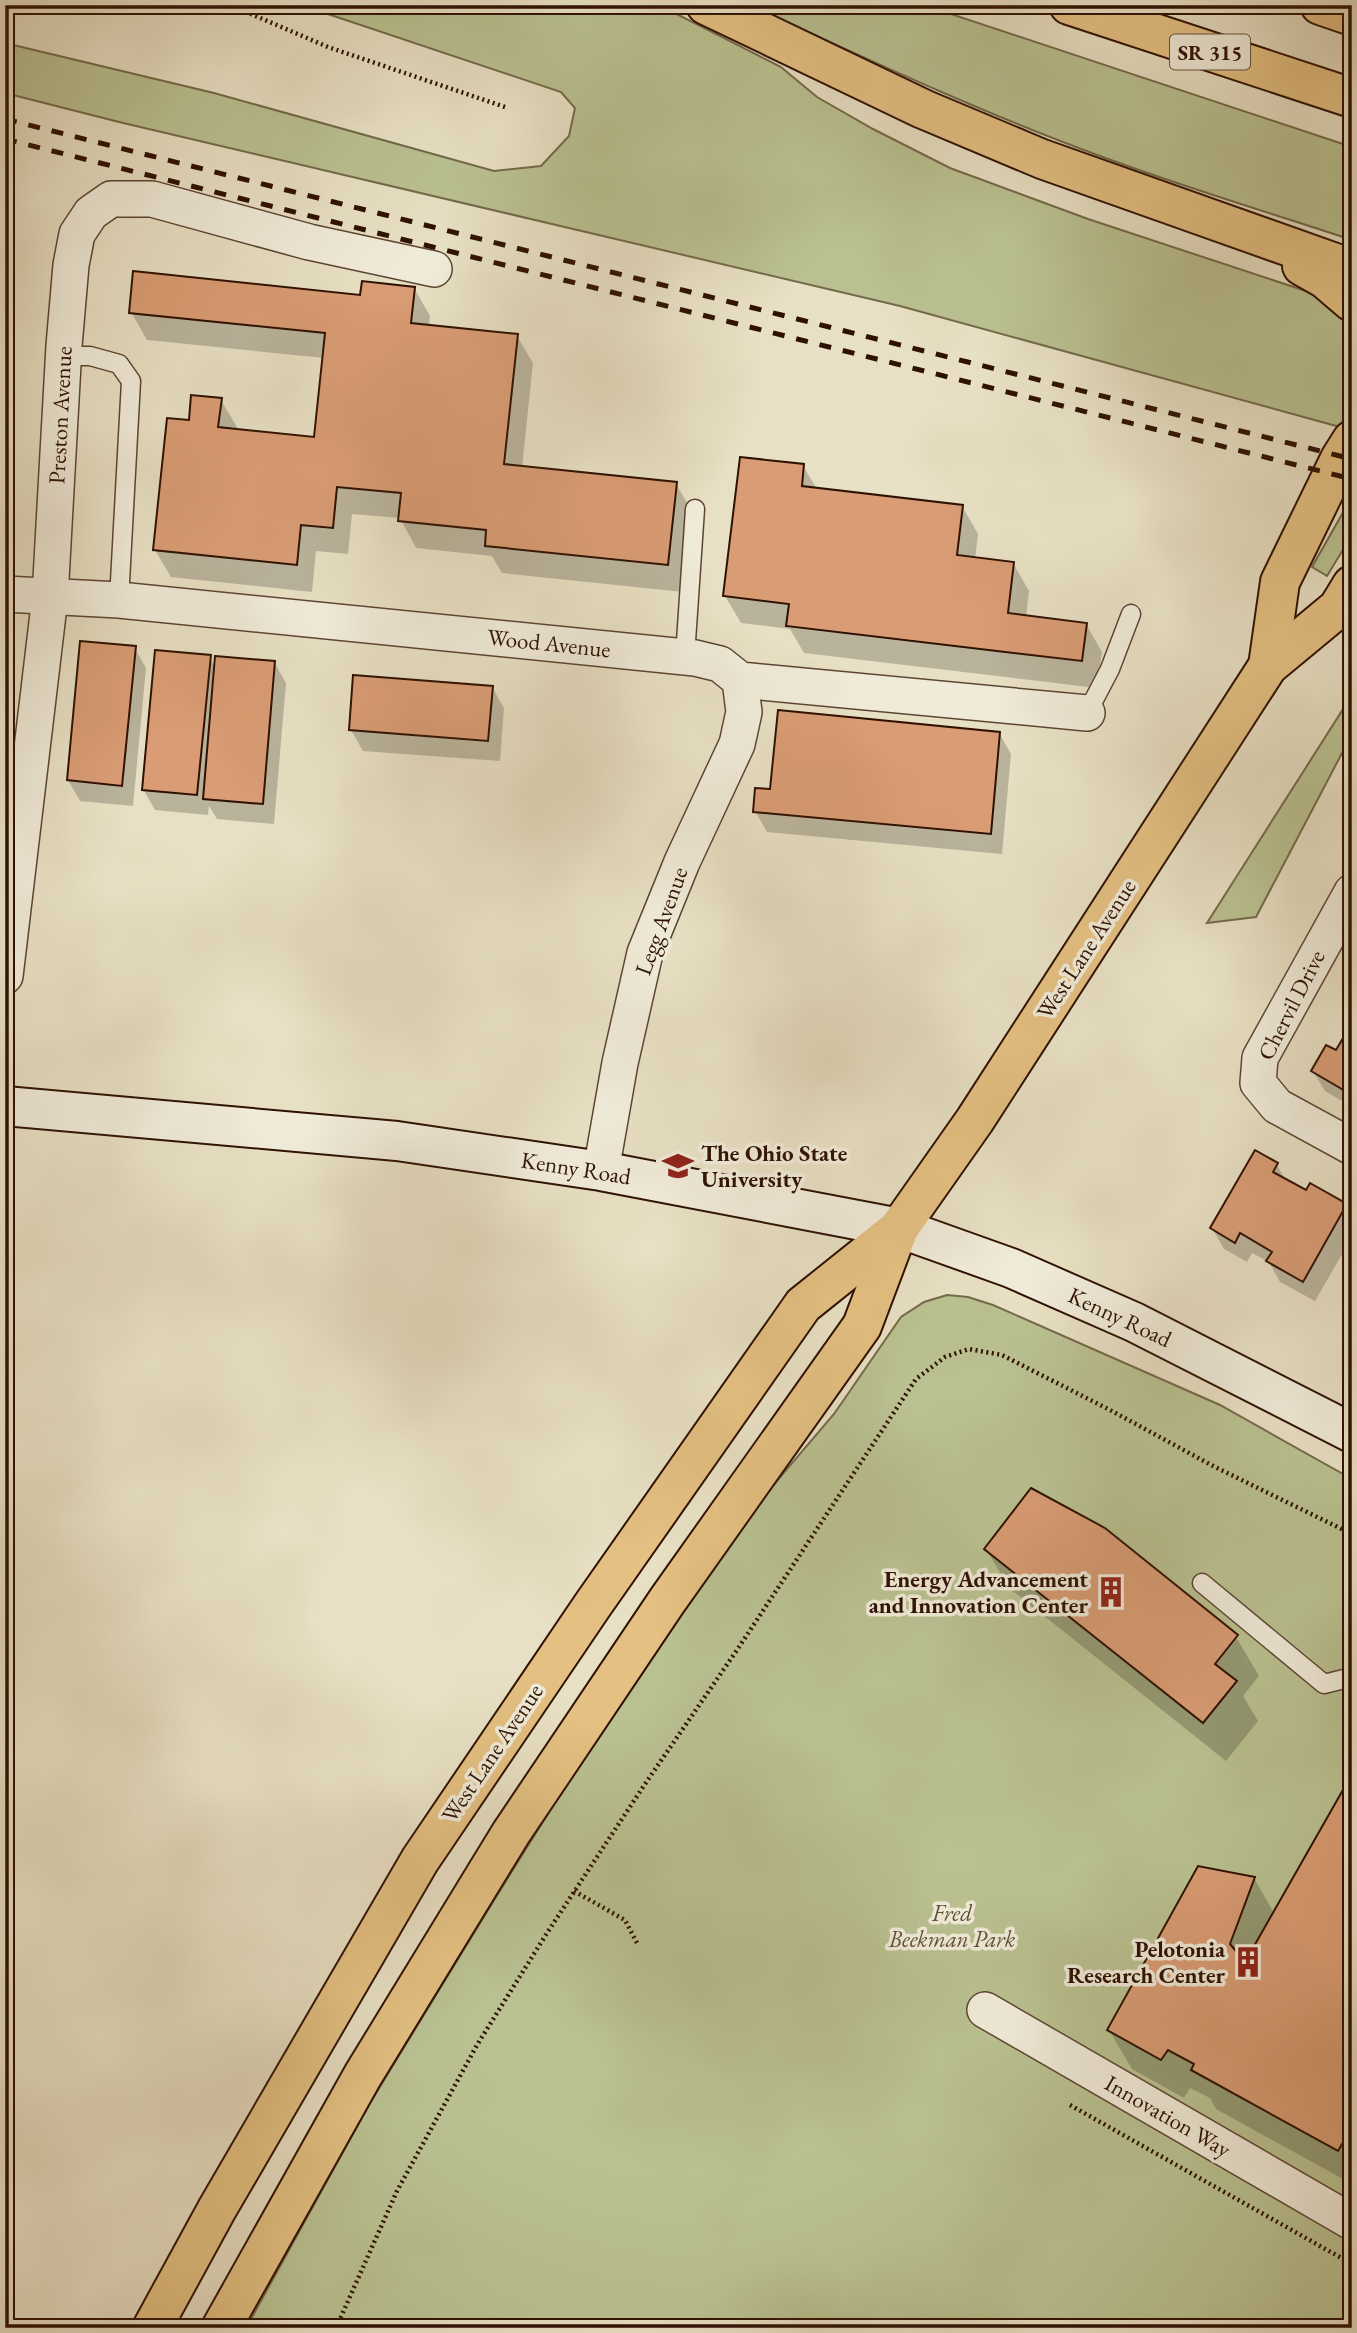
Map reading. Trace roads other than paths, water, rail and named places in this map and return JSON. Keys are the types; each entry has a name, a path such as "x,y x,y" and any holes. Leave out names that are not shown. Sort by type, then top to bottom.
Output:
{"main road":[{"path":"706,5 923,109 1042,159 1352,269"},
{"name":"SR 315","path":"1069,5 1352,98"},
{"path":"1321,5 1352,16"},
{"path":"1233,227 1325,279 1352,302"},
{"name":"West Lane Avenue","path":"1268,666 1280,582 1340,459 1352,440"},
{"name":"West Lane Avenue","path":"220,2328 363,2075 511,1833 667,1601 862,1326 899,1228 975,1120 1268,666 1338,608 1352,584"},
{"name":"Kenny Road","path":"5,1106 397,1141 601,1171 899,1228 1011,1268 1134,1322 1349,1429"},
{"name":"West Lane Avenue","path":"152,2328 217,2210 420,1860 592,1606 803,1305 899,1228"}],"street":[{"name":"Preston Avenue","path":"5,976 50,597 64,356 71,265 77,234 90,213 111,199 152,199 309,242 435,270"},
{"name":"Wood Avenue","path":"5,594 119,600 685,656 720,664 740,680 1087,713"},
{"name":"Legg Avenue","path":"601,1171 645,953 682,862 737,744 744,712 740,680"},
{"name":"Chervil Drive","path":"1352,892 1260,1058 1258,1083 1277,1106 1352,1147"},
{"name":"Innovation Way","path":"985,2010 1352,2222"}],"lane":[{"path":"64,356 90,356 119,364 131,381 119,600"},
{"path":"685,656 695,509"},
{"path":"1087,713 1110,669 1131,614"},
{"path":"1202,1583 1324,1684 1352,1677"}],"railway":[{"path":"5,119 1352,459"},
{"path":"5,139 1352,479"}],"place":[{"name":"The Ohio State University","path":"678,1166"},
{"name":"Energy Advancement and Innovation Center","path":"1111,1592"},
{"name":"Pelotonia Research Center","path":"1248,1962"}],"park label":[{"name":"Fred Beekman Park","path":"952,1926"}]}
